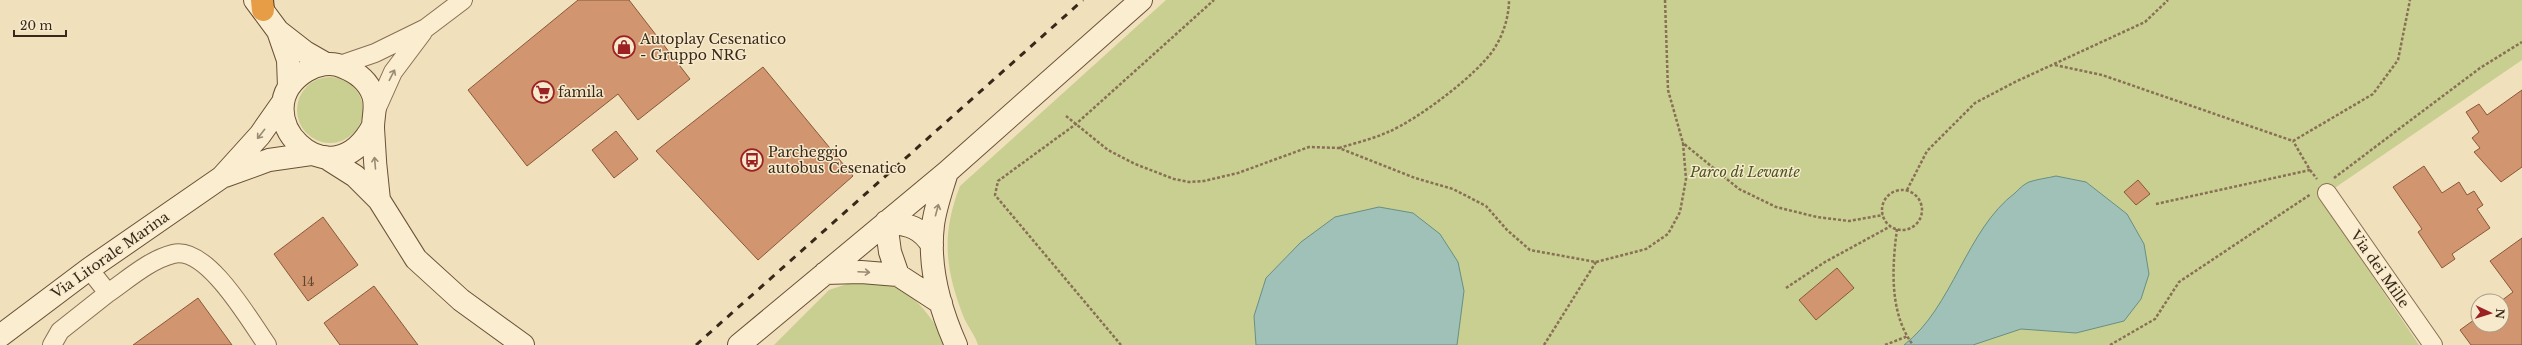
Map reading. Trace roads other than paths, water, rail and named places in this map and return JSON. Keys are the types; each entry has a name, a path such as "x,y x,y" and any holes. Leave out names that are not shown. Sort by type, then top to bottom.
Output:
{"street":[{"name":"Via Litorale Marina","path":"0,336 89,269 222,177 260,135 299,75 312,68 333,65 375,53 426,28 463,0"},
{"path":"739,345 947,172 1141,0"},
{"path":"260,3 278,31 288,60 283,118 290,136 298,145 354,176 379,200 416,259 461,300 523,345"},
{"name":"Via Litorale Marina","path":"222,177 269,160 318,156 341,156 355,150 366,139 392,72 426,28"},
{"path":"278,31 305,52 333,65 354,71 366,81 373,95 379,200"},
{"path":"947,172 933,224 932,245 934,270 941,304 956,345"},
{"name":"Via dei Mille","path":"2327,193 2433,345"},
{"path":"886,222 911,226 924,233 932,245"},
{"path":"886,222 890,252 898,275"},
{"path":"52,345 60,331 108,293 158,261 174,254 185,254 200,260 224,285 267,345"},
{"path":"89,269 108,293"},
{"path":"825,273 861,272 898,275 941,304"},
{"path":"759,345 785,308"}],"water":[{"path":"2056,176 2086,182 2127,214 2144,244 2149,274 2141,299 2124,321 2076,333 2021,329 1973,345 1904,345 1921,329 1935,310 1948,290 1971,247 1998,209 2027,183"},
{"path":"1379,207 1413,213 1440,234 1458,262 1464,291 1457,345 1256,345 1254,316 1266,278 1301,242 1335,217"}],"railway":[{"path":"696,345 1083,0"}],"place":[{"name":"Autoplay Cesenatico - Gruppo NRG","path":"624,47"},
{"name":"famila","path":"543,92"},
{"name":"Parcheggio autobus Cesenatico","path":"752,160"}],"park label":[{"name":"Parco di Levante","path":"1745,172"}]}
